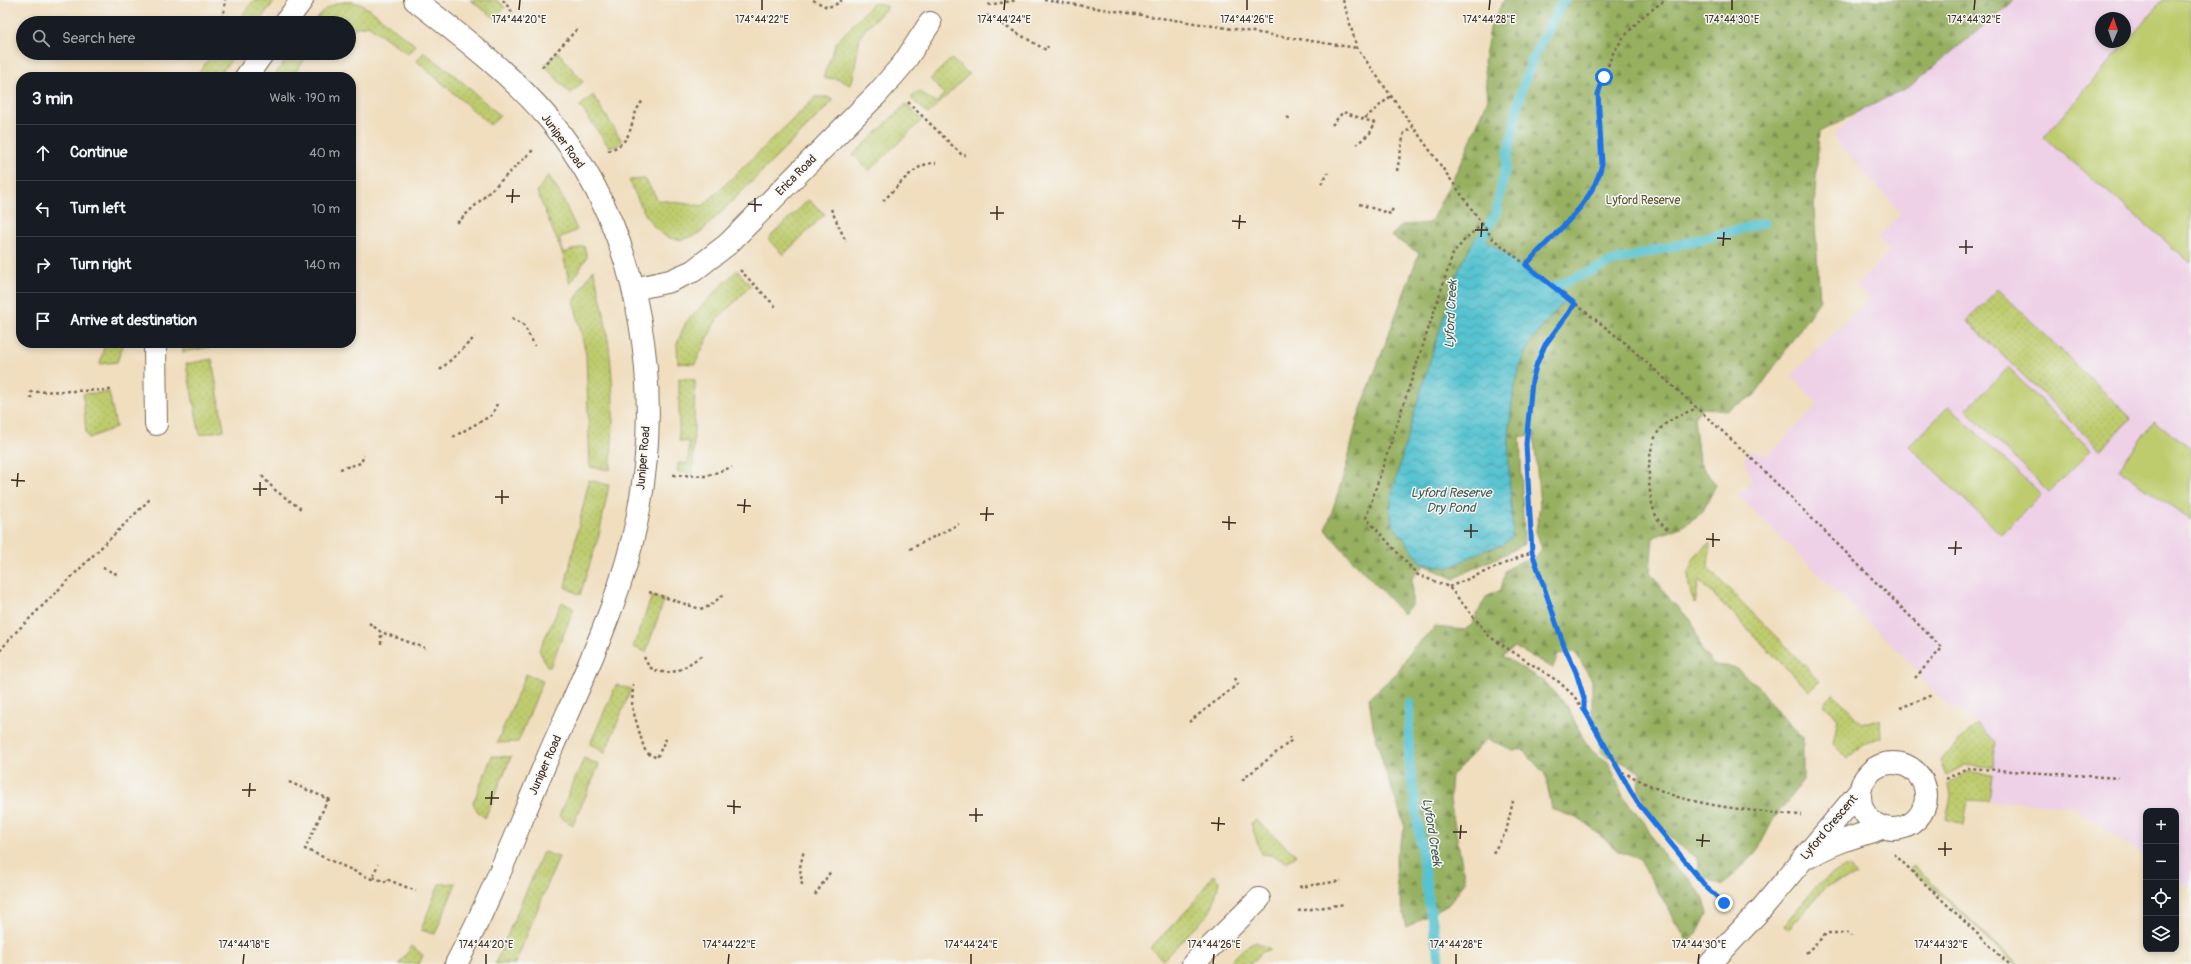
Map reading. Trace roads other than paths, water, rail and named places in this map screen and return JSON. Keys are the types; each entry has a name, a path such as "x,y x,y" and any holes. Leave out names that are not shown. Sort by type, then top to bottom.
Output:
{"street":[{"path":"290,16 302,0"},
{"name":"Juniper Road","path":"414,0 498,66 535,103 568,144 585,170 607,213 634,288 643,342 647,400 644,473 632,543 588,666 495,880 456,964"},
{"name":"Erica Road","path":"634,288 670,281 693,270 728,244 878,93 903,64 930,23"},
{"path":"250,72 258,60"},
{"path":"155,348 156,424"},
{"name":"Lyford Crescent","path":"1710,964 1734,940 1799,864 1860,791 1868,774 1875,768 1884,764 1894,763 1912,768 1920,777 1925,786 1925,807 1920,816 1912,824 1903,829 1892,830 1882,828 1866,818 1860,805 1860,791"},
{"name":"Lyford Crescent","path":"1799,864 1821,850 1849,838 1882,828"},
{"path":"1193,964 1260,899"}],"water":[{"name":"Lyford Reserve Dry Pond","path":"1479,234 1565,300 1530,343 1519,370 1514,392 1509,437 1513,528 1512,537 1502,545 1485,550 1448,568 1421,562 1393,525 1390,511 1392,493 1403,451 1452,290 1460,267"}],"waterway":[{"name":"Lyford Creek","path":"1476,248 1496,213 1521,91 1534,55 1564,0"},
{"path":"1539,296 1550,289 1614,261 1764,223"},
{"name":"Lyford Creek","path":"1409,703 1409,760 1428,897 1440,964"}],"park label":[{"name":"Lyford Reserve","path":"1643,200"}]}
